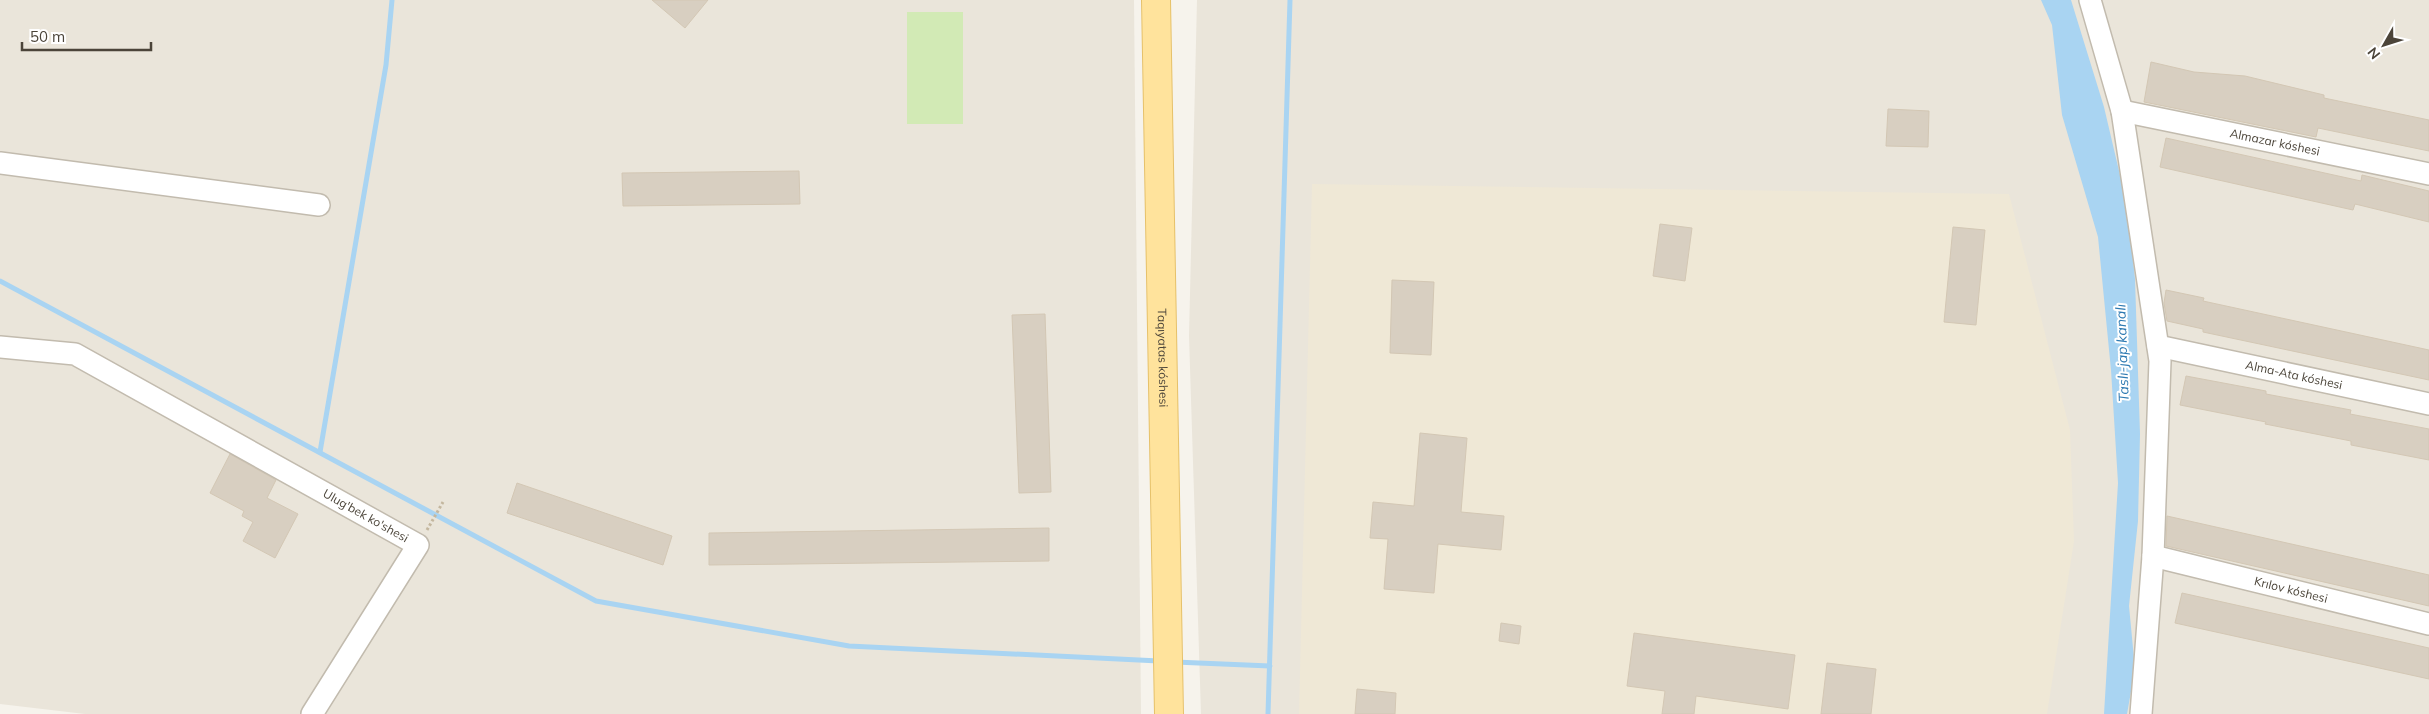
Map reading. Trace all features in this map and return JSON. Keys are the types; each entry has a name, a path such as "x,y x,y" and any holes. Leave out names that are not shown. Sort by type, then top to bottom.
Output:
{"main road":[{"name":"Taqıyatas kóshesi","path":"1156,0 1169,714"}],"street":[{"path":"2090,0 2122,111 2160,361 2153,556 2141,714"},
{"name":"Almazar kóshesi","path":"2122,111 2429,174"},
{"path":"0,163 319,205"},
{"name":"Alma-Ata kóshesi","path":"2158,346 2429,404"},
{"name":"Ulug'bek ko'shesi","path":"0,348 74,354 216,431 418,545 312,714"},
{"name":"Krılov kóshesi","path":"2153,556 2429,624"}],"path":[{"path":"425,533 442,502"}],"shaded area":[{"path":"0,0 1134,0 1141,714 85,714 0,704"},
{"path":"1197,0 2429,0 2429,714 1201,714 1189,336"},
{"path":"1312,184 2009,194 2070,430 2074,541 2047,714 1299,714"}],"green space":[{"path":"907,12 963,12 963,124 907,124"}],"water":[{"name":"Taslı-jap kanalı","path":"2041,0 2071,0 2104,107 2127,205 2135,279 2140,434 2138,521 2129,606 2135,669 2127,714 2104,714 2118,483 2111,370 2098,237 2062,115 2052,25"}],"building":[{"path":"652,0 708,0 685,28"},
{"path":"2151,62 2194,72 2245,76 2324,95 2324,98 2429,120 2429,151 2318,128 2316,137 2144,102"},
{"path":"1888,109 1929,111 1928,147 1886,146"},
{"path":"2166,138 2361,181 2362,175 2429,191 2429,222 2355,204 2353,210 2160,167"},
{"path":"799,171 800,204 623,206 622,173"},
{"path":"1660,224 1692,228 1685,281 1653,276"},
{"path":"1953,227 1985,230 1976,325 1944,322"},
{"path":"1392,280 1434,282 1431,355 1390,353"},
{"path":"2166,290 2204,298 2203,301 2429,350 2429,380 2203,332 2203,329 2167,321 2164,303"},
{"path":"1045,314 1051,492 1019,493 1012,315"},
{"path":"2186,376 2266,391 2266,394 2351,410 2350,414 2429,429 2429,460 2351,445 2351,441 2180,405"},
{"path":"1420,433 1467,438 1461,512 1504,516 1501,550 1438,544 1434,593 1384,589 1388,539 1370,538 1373,502 1414,506"},
{"path":"230,454 276,480 267,498 298,514 275,558 243,541 253,522 242,516 244,511 210,493"},
{"path":"517,483 672,536 663,565 507,513"},
{"path":"2167,516 2429,575 2429,606 2166,546"},
{"path":"1049,528 1049,561 709,565 709,533"},
{"path":"2182,593 2429,648 2429,679 2175,623"},
{"path":"1501,623 1521,626 1519,644 1499,641"},
{"path":"1634,633 1795,655 1788,709 1696,696 1694,714 1662,714 1665,691 1627,686"},
{"path":"1827,663 1876,669 1871,714 1821,714"},
{"path":"1357,689 1396,693 1395,714 1355,714"}],"waterway":[{"path":"320,452 386,65 392,0"},
{"path":"1268,714 1290,0"},
{"path":"0,281 596,601 849,646 1159,661"},
{"path":"1175,662 1270,666"}]}
